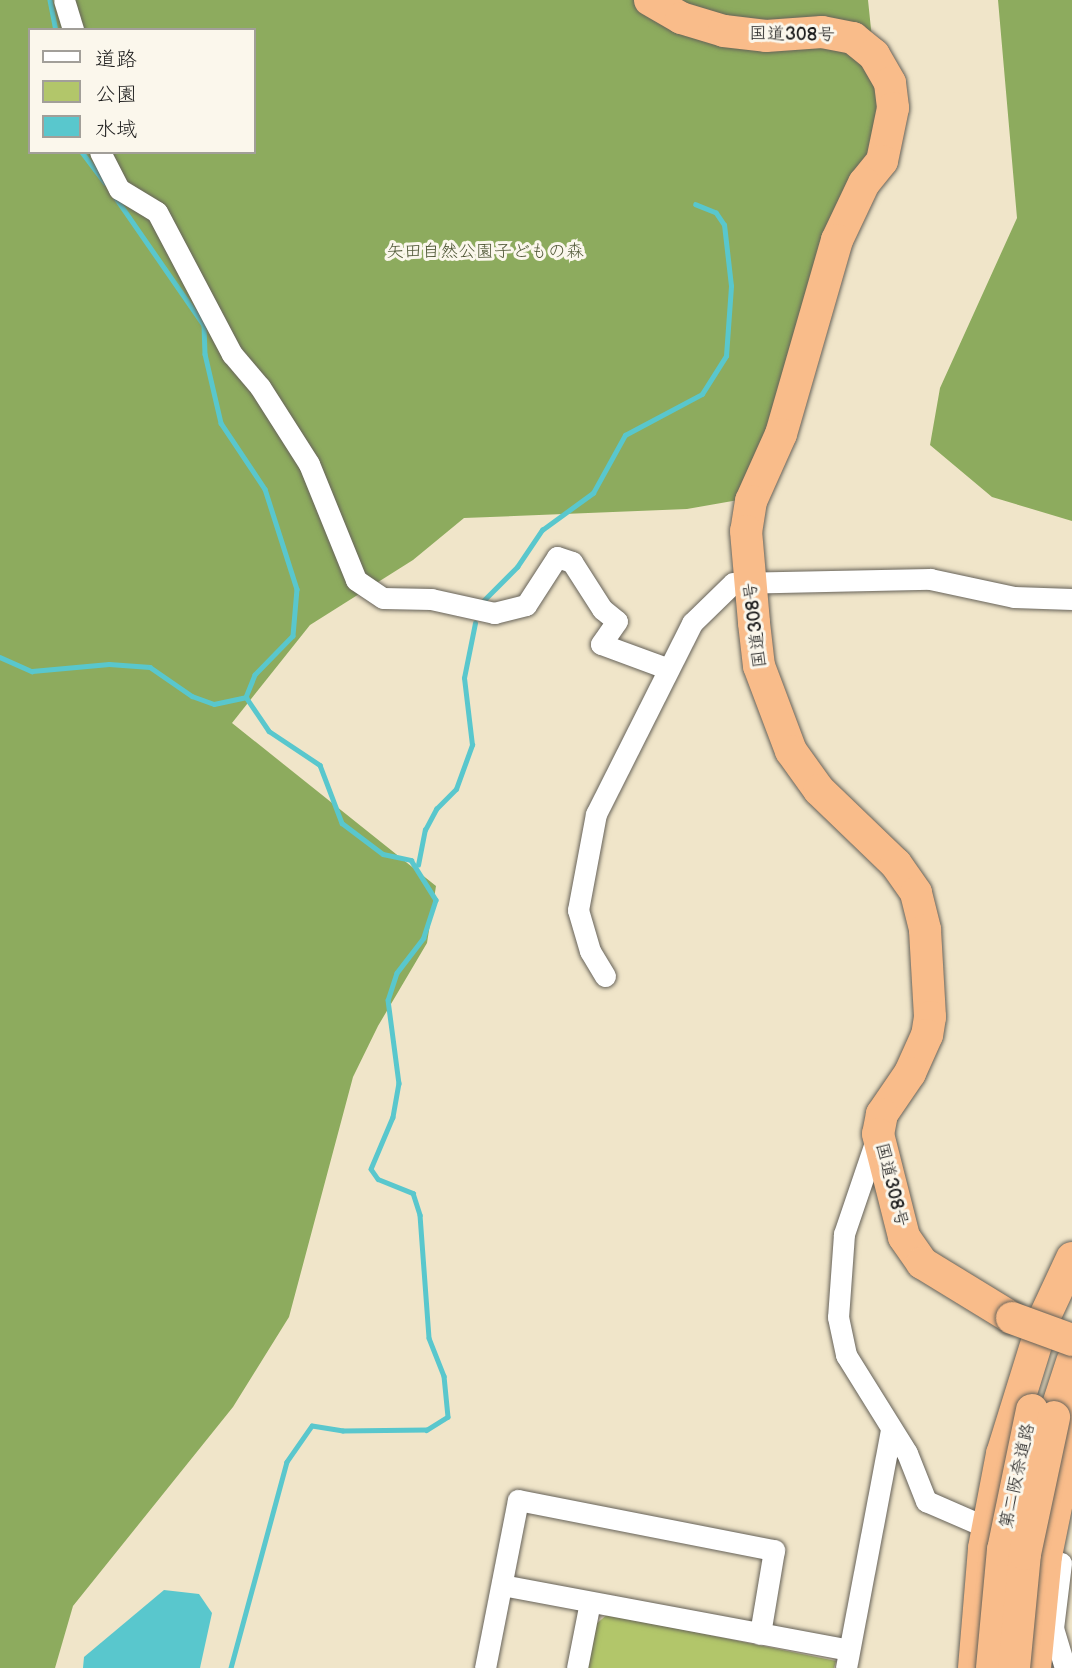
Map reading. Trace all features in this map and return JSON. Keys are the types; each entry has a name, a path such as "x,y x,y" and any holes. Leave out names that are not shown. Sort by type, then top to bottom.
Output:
{"highway":[{"name":"国道308号","path":"650,0 681,18 724,31 766,36 822,32 853,38 880,62 892,95 882,160 864,183 837,240 781,434 751,501 746,531 759,666 791,751 819,790 896,864 916,893 925,930 930,1017 927,1035 910,1073 882,1114 878,1134 904,1237 922,1263 1012,1318 1072,1340"},
{"path":"974,1668 984,1548 1003,1454 1045,1316 1072,1258"},
{"name":"第二阪奈道路","path":"1014,1668 1027,1543 1053,1418 1072,1290"},
{"name":"第二阪奈道路","path":"992,1668 1003,1550 1072,1362"},
{"path":"1035,1668 1046,1556 1053,1418"}],"street":[{"path":"64,0 72,28"},
{"path":"101,154 119,189 157,212 232,354 260,387 309,464 356,580 383,598 431,599 494,614 526,605 557,557 572,562 602,609 617,621 601,644 669,669"},
{"path":"605,976 590,951 578,909 596,814 692,623 733,583 930,579 1014,597 1072,599"},
{"path":"878,1134 844,1234 838,1317 846,1355 907,1453 926,1501 979,1524"},
{"path":"502,1586 760,1634 847,1659 891,1430"},
{"path":"485,1668 518,1500 774,1550 760,1634"},
{"path":"1061,1563 1053,1628 1065,1668"},
{"path":"577,1668 590,1602"}],"green space":[{"name":"矢田自然公園子どもの森","path":"0,0 868,0 880,116 821,327 744,499 687,509 464,518 413,560 310,625 232,723 436,886 427,943 378,1026 353,1077 289,1317 233,1407 73,1606 55,1668 0,1668"},
{"path":"998,0 1072,0 1072,521 992,497 930,445 940,388 1017,218"},
{"path":"608,1614 836,1661 834,1668 587,1668 596,1624"}],"water":[{"path":"164,1590 199,1594 212,1613 200,1668 83,1668 84,1657"}],"waterway":[{"path":"50,0 56,28"},
{"path":"84,154 105,182"},
{"path":"116,198 204,325 205,354 221,423 265,489 297,589 293,636 255,675 246,697 269,731 320,765 342,823 383,854 411,860 436,900 424,938 397,973 388,1000 399,1083 393,1117 371,1169 378,1179 413,1193 420,1215 429,1338 444,1376 448,1417 427,1430 343,1431 312,1426 287,1462 231,1668"},
{"path":"481,603 517,567 542,530 593,493 625,435 702,394 726,356 731,286 724,225 716,213 696,205"},
{"path":"418,865 425,830 436,809 456,789 472,745 464,678 475,623"},
{"path":"0,657 32,671 109,664 150,667 192,696 214,704 246,697"}]}
